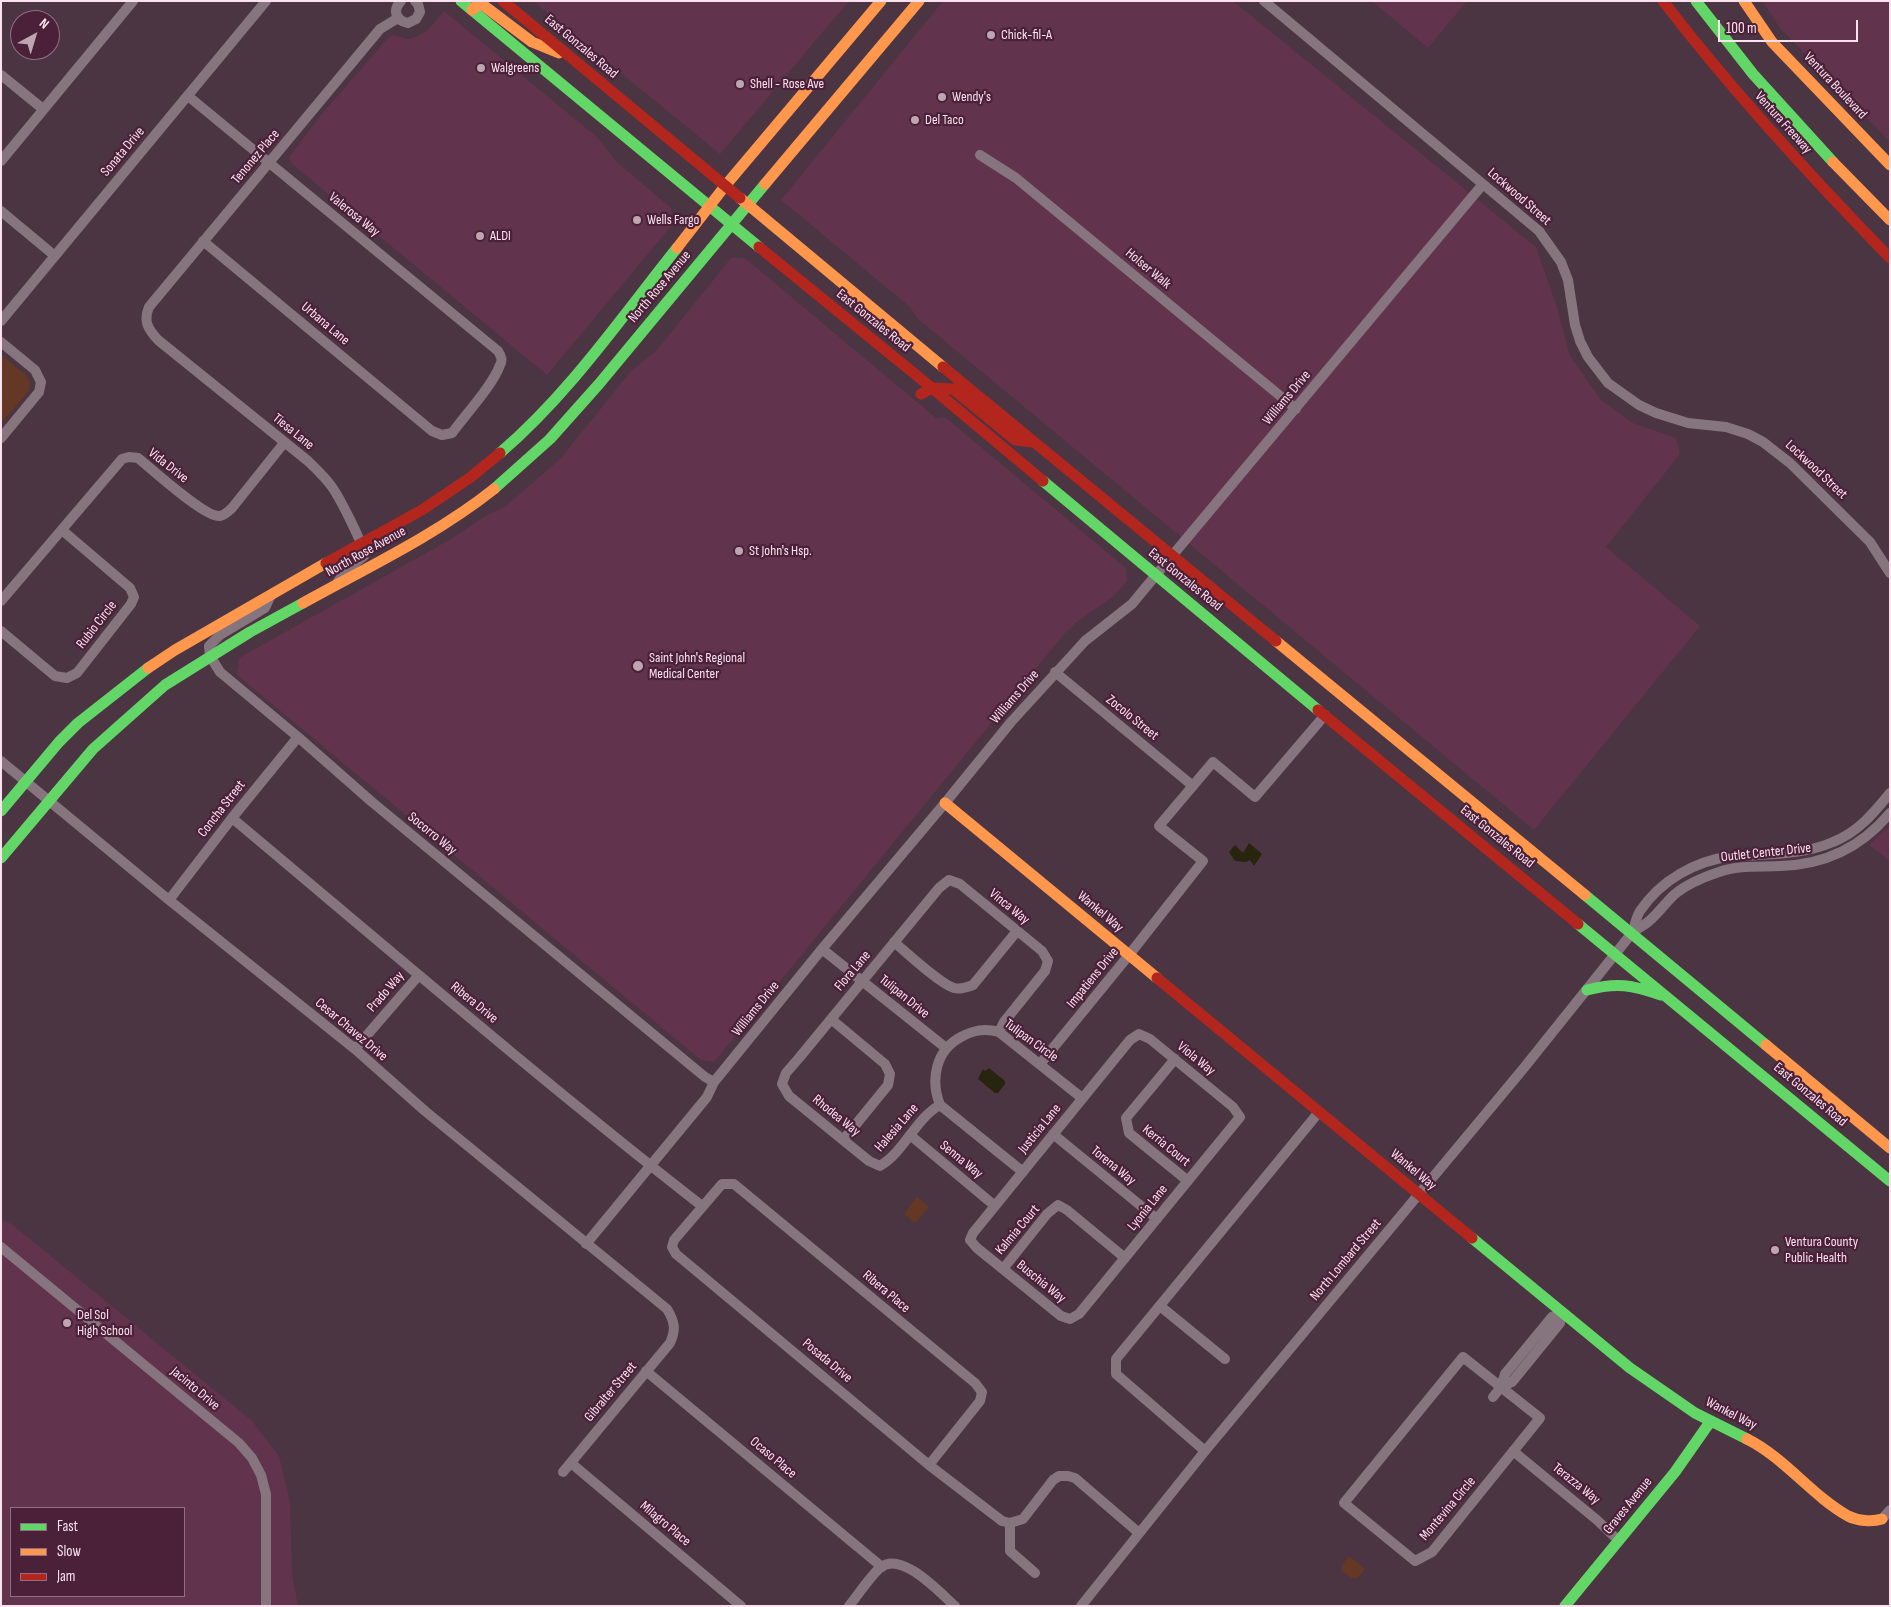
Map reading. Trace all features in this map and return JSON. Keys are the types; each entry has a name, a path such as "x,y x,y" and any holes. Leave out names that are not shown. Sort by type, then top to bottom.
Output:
{"main road":[{"name":"East Gonzales Road","path":"461,1 1890,1181"},
{"name":"East Gonzales Road","path":"503,1 1033,442 1632,932 1890,1148"},
{"name":"North Rose Avenue","path":"1,810 78,723 135,677 176,650 362,542 422,510 471,477 523,433 572,381 725,186 881,1"},
{"name":"North Rose Avenue","path":"1,858 93,749 165,685 210,656 458,516 493,490 550,440 580,407 919,1"},
{"name":"Ventura Freeway","path":"1663,1 1731,87 1796,160 1890,258"},
{"name":"Ventura Freeway","path":"1696,1 1754,74 1814,142 1890,220"},
{"name":"Ventura Boulevard","path":"1744,1 1772,42 1890,165"},
{"path":"472,10 477,5 483,5 532,42 570,57"},
{"path":"921,394 932,388 953,389 1015,440 1033,442"},
{"name":"Wankel Way","path":"945,803 1630,1368 1710,1422 1742,1436 1768,1451 1850,1517 1873,1522 1882,1519"},
{"path":"1587,990 1621,983 1668,997"},
{"name":"Graves Avenue","path":"1565,1606 1675,1472 1710,1422"}],"street":[{"path":"1,161 133,1"},
{"name":"Sonata Drive","path":"1,321 266,1"},
{"path":"398,18 396,11 401,1"},
{"name":"Tenonez Place","path":"146,323 146,313 149,307 380,29 398,18 408,23 416,19 420,12 415,1"},
{"name":"Lockwood Street","path":"1264,1 1539,231 1551,246 1568,280 1575,325 1580,341 1588,357 1608,383 1631,400 1656,413 1688,423 1726,427 1748,434 1763,442 1790,463 1870,542 1890,573"},
{"path":"1,75 43,109"},
{"name":"Valerosa Way","path":"188,96 498,351 502,357 501,364 493,379 452,433 442,435 429,428"},
{"name":"Holser Walk","path":"980,155 1016,178 1296,409"},
{"name":"Williams Drive","path":"586,1244 706,1097 714,1082 822,949 1011,722 1085,640 1132,604 1483,184"},
{"path":"1,212 55,256"},
{"name":"Urbana Lane","path":"203,241 429,428"},
{"name":"Tiesa Lane","path":"146,323 158,340 318,471 333,488 362,542"},
{"path":"1,342 35,370 41,382 40,392 1,438"},
{"name":"Vida Drive","path":"1,602 122,459 129,457 138,458 203,511 213,516 219,516 232,508 284,442"},
{"name":"Rubio Circle","path":"1,631 55,676 67,678 76,673 130,604 134,597 130,588 62,530"},
{"path":"336,585 346,570 364,556 362,542"},
{"path":"210,656 209,646 213,641 265,608 270,596"},
{"name":"Socorro Way","path":"210,656 220,672 379,808 705,1077 714,1082"},
{"name":"Zocolo Street","path":"1055,672 1193,786"},
{"path":"1193,786 1213,762 1255,797 1325,715"},
{"name":"Concha Street","path":"169,900 298,737"},
{"name":"Cesar Chavez Drive","path":"1,761 169,900 355,1049 425,1111 667,1309 675,1326"},
{"name":"Impatiens Drive","path":"1040,1064 1203,861 1159,826 1193,786"},
{"name":"Outlet Center Drive","path":"1632,932 1640,912 1660,890 1681,872 1696,865 1733,856 1797,852 1833,842 1862,826 1890,793"},
{"name":"Outlet Center Drive","path":"1632,932 1649,922 1675,894 1703,878 1734,868 1798,865 1818,862 1839,853 1870,834 1890,813"},
{"name":"Ribera Drive","path":"232,818 419,975 702,1206"},
{"name":"Flora Lane","path":"783,1086 786,1074 894,942 939,888 948,880 952,881"},
{"name":"Vinca Way","path":"952,881 960,884 1042,951 1048,961 1046,971 1004,1022 999,1032"},
{"path":"894,942 941,980 953,988 963,989 973,985 1017,931"},
{"name":"North Lombard Street","path":"1084,1605 1205,1451 1587,990 1632,932"},
{"name":"Tulipan Drive","path":"822,949 946,1048"},
{"name":"Prado Way","path":"355,1049 419,975"},
{"path":"831,1019 886,1064 890,1074 888,1085 844,1139"},
{"name":"Tulipan Circle","path":"946,1048 970,1032 988,1029 999,1032 1082,1098"},
{"name":"Viola Way","path":"1135,1037 1139,1034 1150,1039 1234,1106 1237,1112"},
{"name":"Justicia Lane","path":"972,1242 970,1240 973,1233 1082,1098 1130,1040 1135,1037"},
{"path":"946,1048 940,1058 936,1075 936,1094 940,1105 1023,1172"},
{"name":"Kerria Court","path":"1175,1059 1126,1118 1128,1133 1188,1181"},
{"name":"Rhodea Way","path":"783,1086 790,1096 875,1164"},
{"name":"Halesia Lane","path":"875,1164 880,1166 889,1160 929,1111 940,1105"},
{"name":"Lyonia Lane","path":"1072,1318 1079,1314 1240,1117 1237,1112"},
{"path":"1205,1451 1116,1374 1116,1359 1319,1112"},
{"name":"Torena Way","path":"1053,1134 1157,1219"},
{"name":"Senna Way","path":"910,1135 995,1206"},
{"name":"Ribera Place","path":"702,1206 722,1184 734,1184 975,1384 982,1392 980,1401 930,1465"},
{"name":"Posada Drive","path":"702,1206 674,1240 672,1247 676,1254 930,1465 1002,1521 1010,1523"},
{"name":"Kalmia Court","path":"1003,1269 1047,1214 1058,1206 1067,1210 1125,1258"},
{"name":"Buschia Way","path":"972,1242 1061,1316 1070,1320 1072,1318"},
{"name":"Jacinto Drive","path":"1,1246 239,1443 252,1458 261,1475 266,1494 266,1606"},
{"path":"1160,1306 1225,1359"},
{"path":"1493,1397 1501,1387 1512,1382 1524,1368 1560,1323 1562,1313"},
{"name":"Gibralter Street","path":"563,1472 670,1343 675,1326"},
{"name":"Montevina Circle","path":"1463,1357 1540,1418 1513,1451 1432,1552 1415,1561 1344,1503 1463,1357"},
{"name":"Ocaso Place","path":"646,1371 882,1566"},
{"name":"Terazza Way","path":"1513,1451 1597,1520 1619,1541"},
{"name":"Milagro Place","path":"571,1462 741,1606"},
{"path":"1035,1573 1010,1551 1010,1523 1023,1518 1053,1480 1059,1476 1068,1476 1081,1482 1139,1533"},
{"path":"1882,1519 1890,1510"},
{"path":"849,1606 882,1566 897,1563 912,1569 955,1606"}],"shaded area":[{"path":"533,1 849,1 720,154"},
{"path":"943,1 1233,1 1536,247 1557,307 1570,356 1601,400 1633,423 1676,438 1680,454 1606,547 1700,626 1534,830 917,318 910,307 781,200"},
{"path":"1372,1 1467,1 1428,48"},
{"path":"1762,1 1890,1 1890,142 1780,28"},
{"path":"444,11 598,138 617,162 671,208 672,225 547,375 292,164 289,157 321,115 389,37 394,35 408,39 413,38 427,31"},
{"name":"Saint John's Regional Medical Center","path":"731,258 745,258 936,418 945,417 1126,568 1127,581 1114,596 1078,621 1065,633 714,1062 701,1060 237,675 239,658 506,506 561,458 631,371 657,350"},
{"path":"1,355 26,375 30,382 29,391 1,423"},
{"path":"1890,825 1890,861 1869,845"},
{"path":"1249,843 1262,854 1254,866 1250,860 1246,862 1235,861 1229,852 1235,845 1243,853"},
{"path":"989,1068 1005,1081 1005,1084 998,1093 995,1093 978,1079 983,1069 985,1071"},
{"path":"917,1197 929,1207 915,1223 904,1214"},
{"name":"Del Sol High School","path":"1,1219 13,1225 252,1421 279,1456 290,1501 292,1574 298,1606 1,1606"},
{"path":"1349,1556 1365,1569 1358,1578 1351,1578 1342,1571 1342,1565"}],"traffic: fast":[{"path":"461,1 759,247"},
{"path":"1696,1 1753,74 1833,162"},
{"path":"494,489 550,439 599,384 765,184"},
{"path":"500,453 572,381 677,248"},
{"path":"1043,481 1318,710"},
{"path":"1,858 93,749 165,685 250,632 303,603"},
{"path":"1,811 59,742 78,723 148,668"},
{"path":"1585,895 1766,1045"},
{"path":"1578,924 1890,1181"},
{"path":"1587,990 1616,985 1641,989 1661,995"},
{"path":"1472,1238 1630,1368 1695,1413 1747,1439"},
{"path":"1565,1606 1675,1472 1710,1422"}],"traffic: slow":[{"path":"677,248 725,186 881,1"},
{"path":"765,184 919,1"},
{"path":"1744,1 1772,42 1890,165"},
{"path":"472,10 477,5 483,5 532,42 559,53"},
{"path":"1833,162 1890,220"},
{"path":"740,198 943,367"},
{"path":"303,603 425,536 472,506 494,489"},
{"path":"148,668 175,650 326,563"},
{"path":"1276,641 1585,895"},
{"path":"945,803 1157,978"},
{"path":"1766,1045 1890,1148"},
{"path":"1747,1439 1774,1456 1822,1498 1848,1516 1865,1520 1882,1519"}],"traffic: jam":[{"path":"503,1 740,198"},
{"path":"1663,1 1773,133 1890,258"},
{"path":"759,247 1043,481"},
{"path":"943,367 1276,641"},
{"path":"921,394 932,388 953,389 1015,440 1033,442"},
{"path":"326,563 422,510 471,477 500,453"},
{"path":"1318,710 1578,924"},
{"path":"1157,978 1472,1238"}],"place":[{"name":"Chick-fil-A","path":"991,35"},
{"name":"Walgreens","path":"481,68"},
{"name":"Shell - Rose Ave","path":"740,84"},
{"name":"Wendy's","path":"942,97"},
{"name":"Del Taco","path":"915,120"},
{"name":"Wells Fargo","path":"637,220"},
{"name":"ALDI","path":"480,236"},
{"name":"St John's Hsp.","path":"739,551"},
{"name":"Saint John's Regional Medical Center","path":"638,666"},
{"name":"Ventura County Public Health","path":"1775,1250"},
{"name":"Del Sol High School","path":"67,1323"}]}
